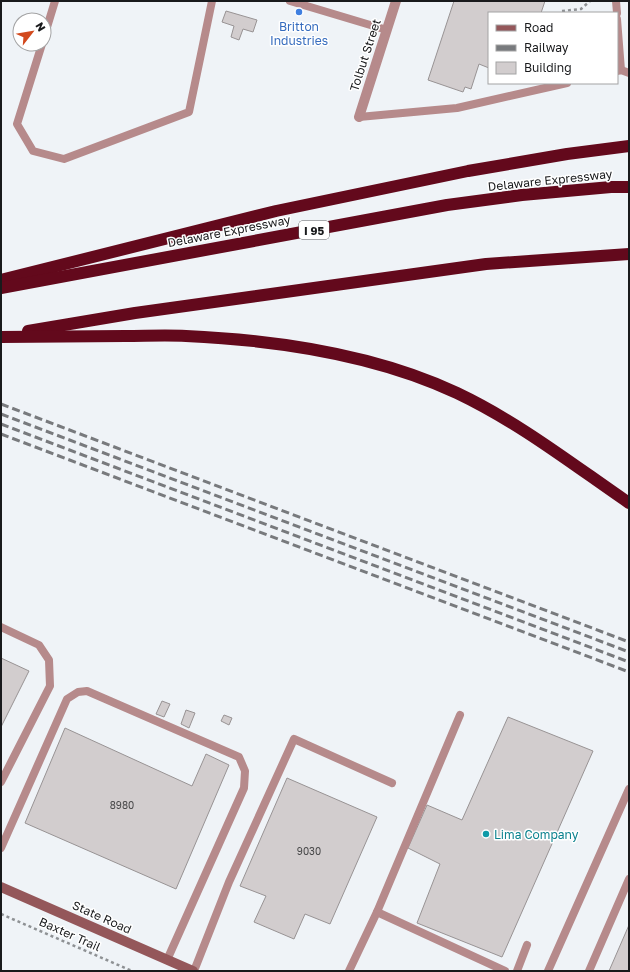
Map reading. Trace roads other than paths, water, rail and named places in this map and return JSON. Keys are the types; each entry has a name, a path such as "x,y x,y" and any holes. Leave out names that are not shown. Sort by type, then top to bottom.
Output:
{"highway":[{"path":"614,147 629,142"},
{"path":"1,280 276,211 468,171 614,147 629,146"},
{"name":"Delaware Expressway","path":"1,288 447,205 522,196 629,187"},
{"path":"1,336 135,313 486,264 629,254"},
{"path":"1,336 186,336 275,344 346,356 403,372 456,393 506,418 629,503"}],"main road":[{"name":"State Road","path":"1,887 193,971"}],"street":[{"name":"Tolbut Street","path":"359,117 396,1"}],"lane":[{"path":"52,12 55,1"},
{"path":"40,52 17,124 33,151 64,159 189,112 212,1"},
{"path":"290,1 387,30"},
{"path":"616,1 616,12"},
{"path":"618,29 622,71"},
{"path":"359,117 457,108 563,84"},
{"path":"1,627 39,645 49,660 50,686 1,782"},
{"path":"1,848 67,699 78,692 86,691 239,757 245,771 244,788 167,960"},
{"path":"349,971 377,912 460,714"},
{"path":"193,971 229,882 294,739 392,783"},
{"path":"548,971 629,789"},
{"path":"589,971 629,879"},
{"path":"377,912 505,971"},
{"path":"517,971 527,945"}],"railway":[{"path":"1,404 629,642"},
{"path":"1,414 629,652"},
{"path":"1,424 629,662"},
{"path":"1,434 629,672"}],"place":[{"name":"Britton Industries","path":"299,12"},
{"name":"Lima Company","path":"486,834"}]}
